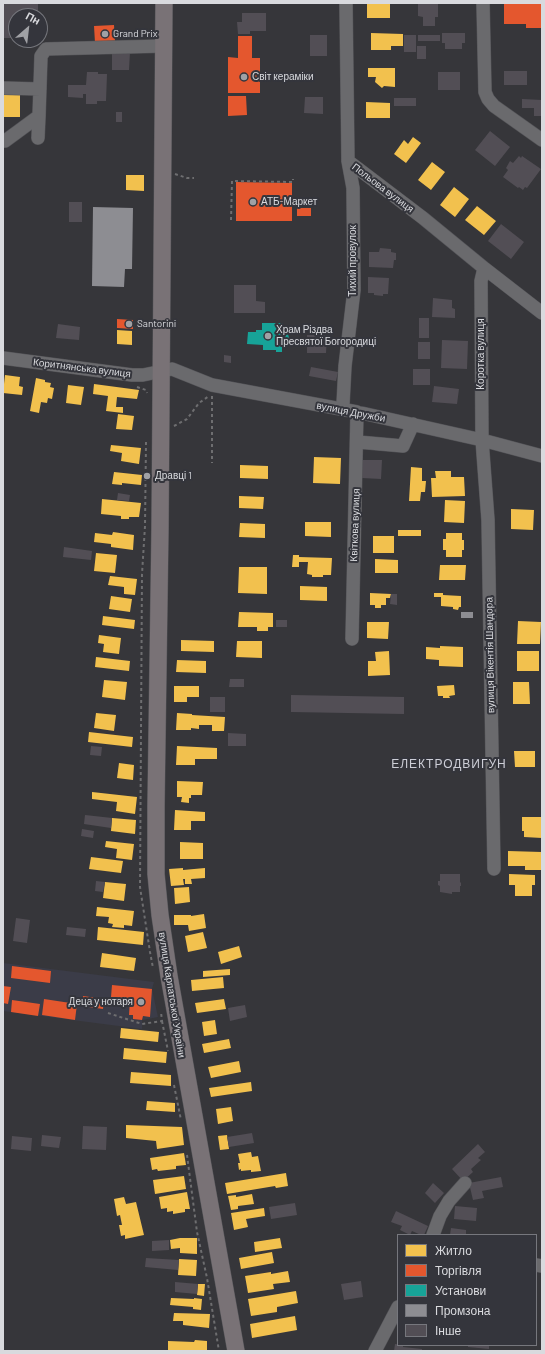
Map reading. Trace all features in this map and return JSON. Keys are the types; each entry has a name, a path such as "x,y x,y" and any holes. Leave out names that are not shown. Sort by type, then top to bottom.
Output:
{"main road":[{"name":"вулиця Карпатської України","path":"164,3 156,874 160,915 176,1021 236,1351"}],"street":[{"name":"Польова вулиця","path":"346,3 348,161 423,218 542,313"},
{"path":"482,3 484,92 494,106 542,140"},
{"path":"38,138 41,56 46,49 164,46"},
{"path":"3,88 40,89"},
{"path":"3,141 38,116"},
{"name":"Тихий провулок","path":"343,410 342,404 354,290 353,188 348,161"},
{"name":"Коротка вулиця","path":"482,440 481,281 484,268"},
{"name":"Коритнянська вулиця","path":"3,358 143,375 161,372"},
{"name":"вулиця Дружби","path":"161,372 172,369 212,385 413,424 542,456"},
{"name":"Квіткова вулиця","path":"352,639 358,442 357,412"},
{"path":"358,442 403,446 413,424"},
{"name":"вулиця Вікентія Шандора","path":"482,440 488,520 494,869"},
{"path":"433,1234 440,1216 449,1201 465,1183"},
{"path":"375,1351 397,1309"}],"path":[{"path":"172,173 186,178 194,178"},
{"path":"231,220 232,181 293,182 293,179"},
{"path":"161,430 172,427 187,419 199,403 212,395 212,463"},
{"path":"162,1021 168,1053"},
{"path":"173,1082 179,1118 182,1122"},
{"path":"188,1149 186,1156 197,1232 207,1278 219,1351"}],"shaded area":[{"path":"3,963 154,982 152,989 158,1017 142,1020 142,1029 3,1011"}],"building: Житло":[{"path":"367,3 390,3 390,18 367,18"},
{"path":"371,33 403,34 403,46 391,46 391,50 371,50"},
{"path":"368,68 395,68 395,87 384,86 382,88 375,82 376,77 368,77"},
{"path":"3,94 20,94 20,117 3,117"},
{"path":"366,102 390,103 390,118 366,118"},
{"path":"413,137 421,143 406,163 394,154 404,140 408,144"},
{"path":"432,162 445,172 431,190 418,180"},
{"path":"126,175 144,175 144,191 126,190"},
{"path":"454,187 469,199 455,217 440,205"},
{"path":"477,206 496,221 484,235 465,220"},
{"path":"117,330 132,331 132,345 117,344"},
{"path":"5,375 20,377 19,386 23,387 22,395 3,393"},
{"path":"36,378 51,383 50,387 54,388 52,399 48,398 47,403 41,402 39,413 30,411"},
{"path":"94,384 139,390 137,399 117,397 116,407 123,407 123,413 106,411 108,396 93,394"},
{"path":"68,385 84,387 81,405 66,403"},
{"path":"118,414 134,416 132,430 116,429"},
{"path":"111,445 141,448 139,464 121,461 122,453 110,451"},
{"path":"314,457 341,458 340,484 313,483"},
{"path":"240,465 268,466 268,479 240,478"},
{"path":"411,467 422,468 422,481 426,481 425,492 421,492 420,501 409,501"},
{"path":"435,471 451,471 451,477 464,477 465,496 432,497 431,478 436,478"},
{"path":"114,472 142,475 141,485 122,483 122,485 112,484"},
{"path":"239,496 264,497 263,509 239,508"},
{"path":"102,499 141,503 139,517 121,519 121,516 101,514"},
{"path":"445,500 465,501 464,523 444,522"},
{"path":"511,509 534,510 533,530 511,529"},
{"path":"305,522 331,522 331,537 305,536"},
{"path":"240,523 265,524 265,538 239,537"},
{"path":"398,530 421,530 421,536 398,536"},
{"path":"113,532 134,535 133,550 111,547 111,544 94,542 95,533 112,535"},
{"path":"446,533 462,533 464,550 462,550 462,557 446,557 446,550 443,550 443,539 446,539"},
{"path":"373,536 394,536 394,553 373,553"},
{"path":"96,553 117,555 115,573 94,571"},
{"path":"293,555 299,555 299,557 332,558 331,575 312,577 312,575 307,574 308,562 299,562 299,567 292,567"},
{"path":"375,559 398,560 398,573 375,573"},
{"path":"440,565 466,565 465,580 439,580"},
{"path":"239,567 267,567 267,594 238,593"},
{"path":"110,576 137,579 135,595 124,594 124,587 108,585"},
{"path":"300,586 327,587 327,601 300,600"},
{"path":"370,593 391,594 390,598 386,598 386,605 381,605 381,608 375,608 375,605 370,605"},
{"path":"434,593 461,596 461,607 459,607 458,610 453,609 453,607 441,606 441,597 434,597"},
{"path":"111,596 132,599 130,612 109,609"},
{"path":"239,612 273,613 273,627 268,627 268,631 257,631 257,627 238,627"},
{"path":"103,616 135,620 134,629 102,625"},
{"path":"518,621 541,622 540,644 517,644"},
{"path":"367,622 389,622 388,639 367,638"},
{"path":"99,635 121,638 119,654 103,652 104,644 98,643"},
{"path":"181,640 214,641 214,652 181,651"},
{"path":"237,641 262,641 262,658 236,657"},
{"path":"440,646 463,647 463,667 439,666 439,660 426,659 426,647 440,648"},
{"path":"389,651 390,675 368,676 368,661 376,661 375,652"},
{"path":"517,651 539,651 539,671 517,671"},
{"path":"96,657 130,661 129,671 95,667"},
{"path":"177,660 206,661 206,673 176,672"},
{"path":"104,680 127,682 125,700 102,697"},
{"path":"513,682 529,682 530,704 513,704"},
{"path":"454,685 455,695 449,696 450,698 438,696 437,686"},
{"path":"174,686 199,686 199,697 187,697 187,702 174,702"},
{"path":"96,713 116,715 114,731 94,728"},
{"path":"177,713 225,717 224,731 212,731 212,725 199,725 199,729 191,728 191,730 176,730"},
{"path":"89,732 133,737 132,747 88,742"},
{"path":"177,746 217,748 217,759 195,759 195,765 176,765"},
{"path":"514,751 535,751 535,767 515,767"},
{"path":"119,763 134,765 133,780 117,778"},
{"path":"177,781 203,782 202,795 191,795 191,798 189,798 189,803 181,802 182,797 177,797"},
{"path":"92,792 137,797 135,814 116,811 117,802 92,799"},
{"path":"175,810 205,812 205,821 191,821 191,830 174,830"},
{"path":"522,817 542,817 542,838 524,837 524,831 522,831"},
{"path":"112,818 136,820 135,834 111,831"},
{"path":"106,841 134,844 132,860 116,858 117,849 105,847"},
{"path":"180,842 203,843 203,859 180,859"},
{"path":"508,851 542,852 542,870 525,870 525,866 508,866"},
{"path":"91,857 123,861 121,873 89,869"},
{"path":"183,868 183,870 205,868 205,878 191,879 192,884 185,884 185,879 183,879 184,885 171,886 169,869"},
{"path":"509,874 535,875 535,885 532,885 532,896 515,896 515,885 509,885"},
{"path":"105,882 126,884 124,901 103,898"},
{"path":"189,887 190,902 175,904 174,888"},
{"path":"97,907 134,911 132,926 124,925 124,928 112,927 113,924 108,923 109,917 96,916"},
{"path":"204,914 206,928 189,931 188,925 174,925 174,915 191,916"},
{"path":"98,927 144,932 143,945 97,940"},
{"path":"203,932 207,948 188,952 185,936"},
{"path":"239,946 242,957 221,964 218,952"},
{"path":"102,953 136,958 134,971 100,967"},
{"path":"230,969 230,975 203,977 203,971"},
{"path":"223,977 224,988 192,991 191,980"},
{"path":"224,999 226,1009 197,1013 195,1003"},
{"path":"215,1020 217,1034 204,1036 202,1022"},
{"path":"121,1028 159,1032 158,1042 120,1038"},
{"path":"229,1039 231,1048 204,1053 202,1044"},
{"path":"124,1048 167,1052 166,1063 123,1059"},
{"path":"239,1061 241,1072 211,1078 208,1067"},
{"path":"131,1072 171,1075 171,1086 130,1083"},
{"path":"251,1082 252,1091 211,1097 209,1088"},
{"path":"147,1101 175,1103 175,1112 146,1110"},
{"path":"231,1107 233,1121 218,1124 216,1109"},
{"path":"126,1125 182,1127 184,1145 157,1149 156,1141 126,1138"},
{"path":"227,1135 229,1149 220,1150 218,1136"},
{"path":"251,1152 252,1157 258,1156 261,1171 251,1172 251,1170 239,1170 238,1163 240,1163 238,1154"},
{"path":"184,1153 186,1165 176,1166 176,1169 158,1171 157,1169 152,1170 150,1158"},
{"path":"286,1173 288,1186 276,1188 275,1186 227,1194 225,1183"},
{"path":"184,1176 186,1189 155,1194 153,1180"},
{"path":"187,1192 190,1209 185,1209 185,1212 173,1214 173,1211 167,1212 167,1208 161,1209 159,1197"},
{"path":"252,1194 254,1204 238,1206 238,1209 231,1210 228,1196 236,1195 236,1197"},
{"path":"124,1197 126,1204 136,1202 144,1235 125,1239 125,1235 121,1236 119,1225 122,1225 120,1215 117,1216 114,1199"},
{"path":"264,1208 265,1216 246,1219 248,1227 234,1230 231,1213"},
{"path":"180,1238 197,1238 197,1254 180,1253 180,1248 171,1249 170,1240"},
{"path":"280,1238 282,1248 255,1252 254,1242"},
{"path":"272,1252 274,1263 241,1269 239,1258"},
{"path":"179,1259 197,1260 196,1276 178,1275"},
{"path":"288,1271 290,1282 273,1284 274,1289 248,1293 245,1276"},
{"path":"198,1284 205,1284 204,1296 197,1295"},
{"path":"296,1291 298,1303 277,1307 277,1312 251,1316 248,1299"},
{"path":"171,1298 202,1299 201,1310 193,1309 193,1307 170,1305"},
{"path":"174,1313 210,1314 209,1328 183,1325 183,1321 173,1321"},
{"path":"295,1316 297,1330 252,1338 250,1324"},
{"path":"195,1340 207,1341 207,1351 168,1351 168,1341 194,1342"}],"building: Торгівля":[{"path":"504,3 542,3 542,28 526,28 526,24 504,24"},
{"path":"114,25 115,42 95,43 94,26"},
{"name":"Світ кераміки","path":"238,36 252,36 252,58 260,58 260,93 228,93 228,57 238,58"},
{"path":"228,96 246,96 247,115 228,116"},
{"path":"236,182 292,183 292,221 236,221"},
{"path":"297,208 311,208 311,216 297,216"},
{"path":"117,319 133,320 133,329 117,328"},
{"path":"12,966 51,971 50,983 11,978"},
{"path":"112,985 152,989 150,1017 143,1016 142,1020 133,1019 133,1015 129,1015 130,999 111,997"},
{"path":"3,986 11,987 8,1004 3,1003"},
{"path":"83,996 104,999 103,1009 82,1006"},
{"path":"44,999 77,1004 75,1020 42,1015"},
{"path":"12,1000 40,1004 38,1016 11,1012"}],"building: Установи":[{"name":"Храм Різдва Пресвятої Богородиці","path":"262,323 283,323 283,331 288,334 289,338 288,342 282,345 282,352 276,352 276,350 263,350 263,345 247,344 248,332 262,330"}],"building: Промзона":[{"path":"93,207 133,208 132,269 125,269 124,287 92,286"},
{"path":"461,612 473,612 473,618 461,618"}],"building: Інше":[{"path":"38,3 38,8 8,8 8,38 3,38 3,4"},
{"path":"418,4 438,4 438,17 435,17 435,26 423,26 423,17 418,16"},
{"path":"242,13 266,13 266,31 250,31 250,34 238,34 237,22 242,22"},
{"path":"442,33 465,33 465,43 462,43 462,49 445,49 445,43 442,43"},
{"path":"310,35 327,35 327,56 310,56"},
{"path":"404,35 416,35 416,52 404,52"},
{"path":"418,35 440,35 440,41 418,41"},
{"path":"417,46 426,46 426,59 417,59"},
{"path":"112,52 130,52 129,70 112,70"},
{"path":"504,71 527,71 527,85 504,85"},
{"path":"87,72 107,74 106,101 97,101 97,104 86,104 86,94 83,94 83,98 68,97 68,85 86,85"},
{"path":"438,72 460,72 460,90 438,90"},
{"path":"305,97 323,97 323,114 304,113"},
{"path":"394,98 416,98 416,106 394,106"},
{"path":"522,99 542,100 542,116 534,116 534,108 522,108"},
{"path":"116,112 122,112 122,122 116,122"},
{"path":"490,131 510,147 495,166 475,150"},
{"path":"519,156 521,158 522,156 541,169 527,188 525,187 523,190 503,177 508,170 506,168 510,161 513,163"},
{"path":"69,202 82,202 82,222 69,222"},
{"path":"501,224 524,242 511,259 488,241"},
{"path":"380,248 391,249 391,252 396,253 396,260 394,260 393,268 369,267 369,252 379,252"},
{"path":"368,277 389,278 388,294 383,294 383,296 368,293"},
{"path":"234,285 256,285 256,301 265,302 265,313 234,313"},
{"path":"433,298 452,300 452,308 455,309 455,318 432,317"},
{"path":"419,318 429,318 429,338 419,338"},
{"path":"58,324 80,327 79,340 56,338"},
{"path":"307,335 327,335 326,353 307,353"},
{"path":"442,340 468,341 467,369 441,368"},
{"path":"418,342 430,342 430,359 418,359"},
{"path":"224,355 231,356 231,363 224,362"},
{"path":"311,367 338,372 336,381 309,376"},
{"path":"413,369 430,369 430,385 413,385"},
{"path":"434,386 459,389 457,404 432,402"},
{"path":"362,460 382,460 381,479 362,478"},
{"path":"118,493 130,495 129,501 117,500"},
{"path":"64,547 92,551 91,560 63,557"},
{"path":"391,594 397,594 397,605 390,604"},
{"path":"276,620 287,620 287,627 276,627"},
{"path":"230,679 244,679 244,687 229,687"},
{"path":"291,695 404,697 404,714 291,712"},
{"path":"210,697 225,697 225,712 210,712"},
{"path":"228,733 246,734 246,746 228,746"},
{"path":"91,746 102,747 101,756 90,755"},
{"path":"85,815 112,818 111,828 84,824"},
{"path":"82,829 94,831 93,838 81,836"},
{"path":"440,874 460,874 460,892 452,892 452,894 440,892 438,881 440,881"},
{"path":"96,881 105,882 103,892 95,891"},
{"path":"16,918 30,920 27,943 13,941"},
{"path":"67,927 86,929 85,937 66,935"},
{"path":"245,1005 247,1017 230,1021 228,1008"},
{"path":"83,1126 107,1127 106,1150 82,1149"},
{"path":"252,1133 254,1143 229,1147 227,1137"},
{"path":"42,1135 61,1137 59,1148 41,1146"},
{"path":"12,1136 32,1138 31,1151 11,1149"},
{"path":"478,1144 485,1152 478,1158 481,1160 471,1169 473,1172 463,1181 452,1169"},
{"path":"501,1177 503,1187 482,1191 484,1198 473,1200 469,1183"},
{"path":"433,1183 444,1193 435,1203 425,1193"},
{"path":"295,1203 297,1215 271,1219 269,1207"},
{"path":"455,1206 477,1208 476,1221 454,1219"},
{"path":"396,1211 428,1226 424,1234 419,1234 412,1231 410,1234 408,1234 400,1230 402,1226 391,1222"},
{"path":"451,1228 466,1230 466,1234 450,1234"},
{"path":"169,1240 169,1250 152,1251 152,1241"},
{"path":"146,1258 179,1260 178,1270 145,1267"},
{"path":"361,1281 363,1297 344,1300 341,1284"},
{"path":"175,1282 198,1284 197,1294 175,1292"},
{"path":"395,1344 397,1344 397,1346 422,1349 422,1351 394,1351"},
{"path":"489,1346 489,1349 468,1347"}],"place":[{"name":"Grand Prix","path":"105,34"},
{"name":"Світ кераміки","path":"244,77"},
{"name":"АТБ-Маркет","path":"253,202"},
{"name":"Santorini","path":"129,324"},
{"name":"Храм Різдва Пресвятої Богородиці","path":"268,336"},
{"name":"Дравці 1","path":"147,476"},
{"name":"Деца у нотаря","path":"141,1002"}],"district":[{"name":"ЕЛЕКТРОДВИГУН","path":"449,764"}]}
